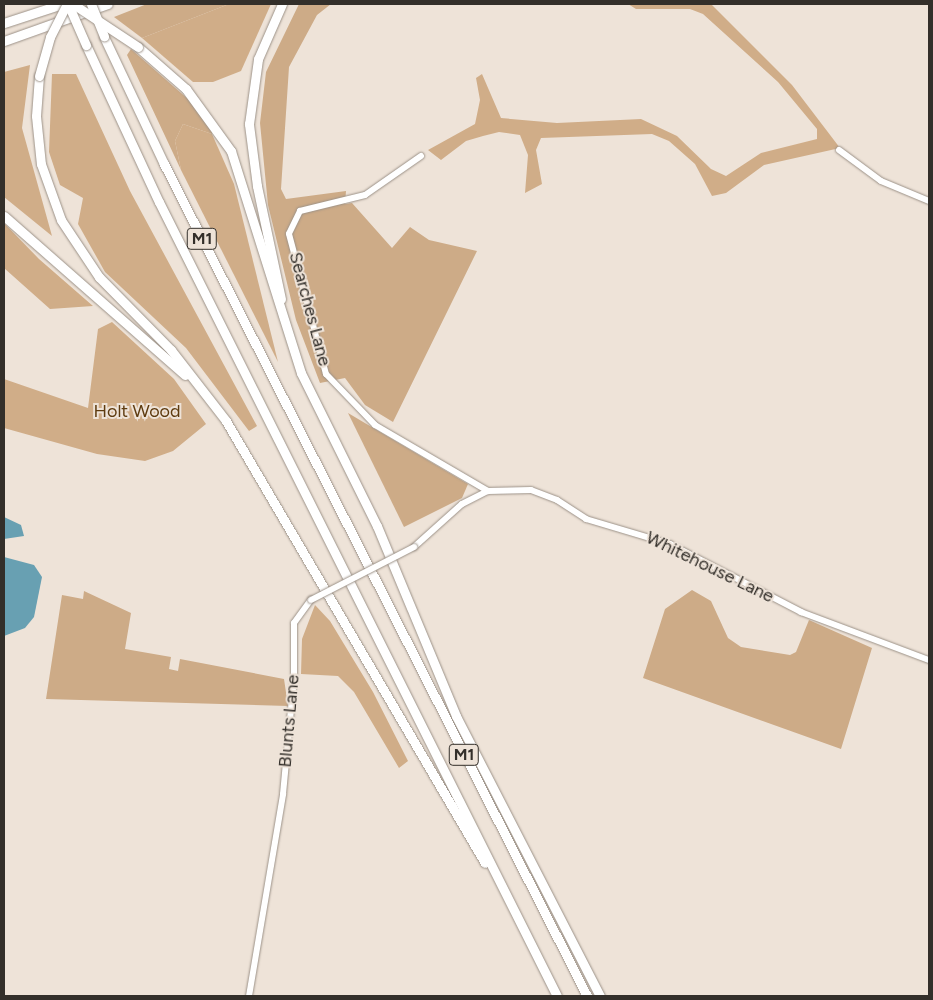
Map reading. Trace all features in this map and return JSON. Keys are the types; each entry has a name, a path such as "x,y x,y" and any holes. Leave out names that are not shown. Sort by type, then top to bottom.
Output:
{"highway":[{"path":"4,23 62,4"},
{"path":"68,4 50,37 39,76 36,116 41,164 61,220 99,277 171,350 211,400 388,692 536,955"},
{"name":"M1","path":"68,4 159,202 557,996"},
{"path":"73,4 138,47 191,95 231,151 287,334 301,373 377,526 456,716 600,996"},
{"name":"M1","path":"91,4 104,37 164,164 587,996"},
{"path":"4,41 108,4"},
{"path":"282,4 258,59 249,124 287,334"},
{"path":"4,216 211,400"}],"street":[{"path":"839,150 881,180 929,201"},
{"name":"Searches Lane","path":"421,156 365,195 300,212 290,234 326,374 375,425 488,491"},
{"name":"Whitehouse Lane","path":"441,525 462,504 488,491 531,490 557,500 586,519 670,544 801,612 929,660"},
{"name":"Blunts Lane","path":"249,996 283,794 294,677 294,623 311,600 414,547 441,525"}],"shaded area":[{"path":"147,4 229,4 142,38 114,17"},
{"path":"299,4 331,4 317,15 289,67 281,189 286,199 346,191 345,204 352,203 392,248 410,227 429,240 477,251 393,422 365,405 345,378 320,383 296,320 268,205 260,123 266,72"},
{"path":"131,49 189,100 212,129 212,134 183,124 175,141 181,170 127,55"},
{"path":"348,413 468,484 462,498 404,527"},
{"path":"692,590 711,601 728,638 741,647 790,655 796,652 809,620 872,648 841,749 643,678 665,609"},
{"path":"84,591 131,613 125,649 171,657 169,669 178,671 180,659 284,679 288,706 46,699 62,595 83,599"}],"green space":[{"path":"229,4 271,4 241,71 213,82 193,82 142,38"},
{"path":"628,4 711,4 792,85 840,148 764,165 726,193 712,196 695,164 669,141 652,134 541,138 536,150 542,184 525,193 528,155 520,135 499,132 466,141 441,160 428,150 475,124 480,100 476,78 482,74 501,118 557,123 641,119 677,136 711,169 726,176 761,153 817,139 817,129 778,82 703,14 690,9 636,9"},
{"path":"30,65 22,128 52,236 4,197 4,72"},
{"path":"52,74 76,74 130,191 257,426 249,431 186,348 105,272 78,224 83,198 60,185 49,152"},
{"path":"183,124 212,134 234,184 278,362 181,170 175,141"},
{"path":"4,223 39,259 93,306 50,309 4,268"},
{"name":"Holt Wood","path":"112,322 174,379 206,424 173,451 145,461 97,454 4,428 4,379 88,408 98,329"},
{"path":"315,605 330,621 373,692 408,761 399,768 354,692 338,676 301,674 302,639"}],"water":[{"path":"4,517 21,525 24,536 4,539"},
{"path":"4,557 34,565 42,577 34,617 25,628 4,636"}]}
